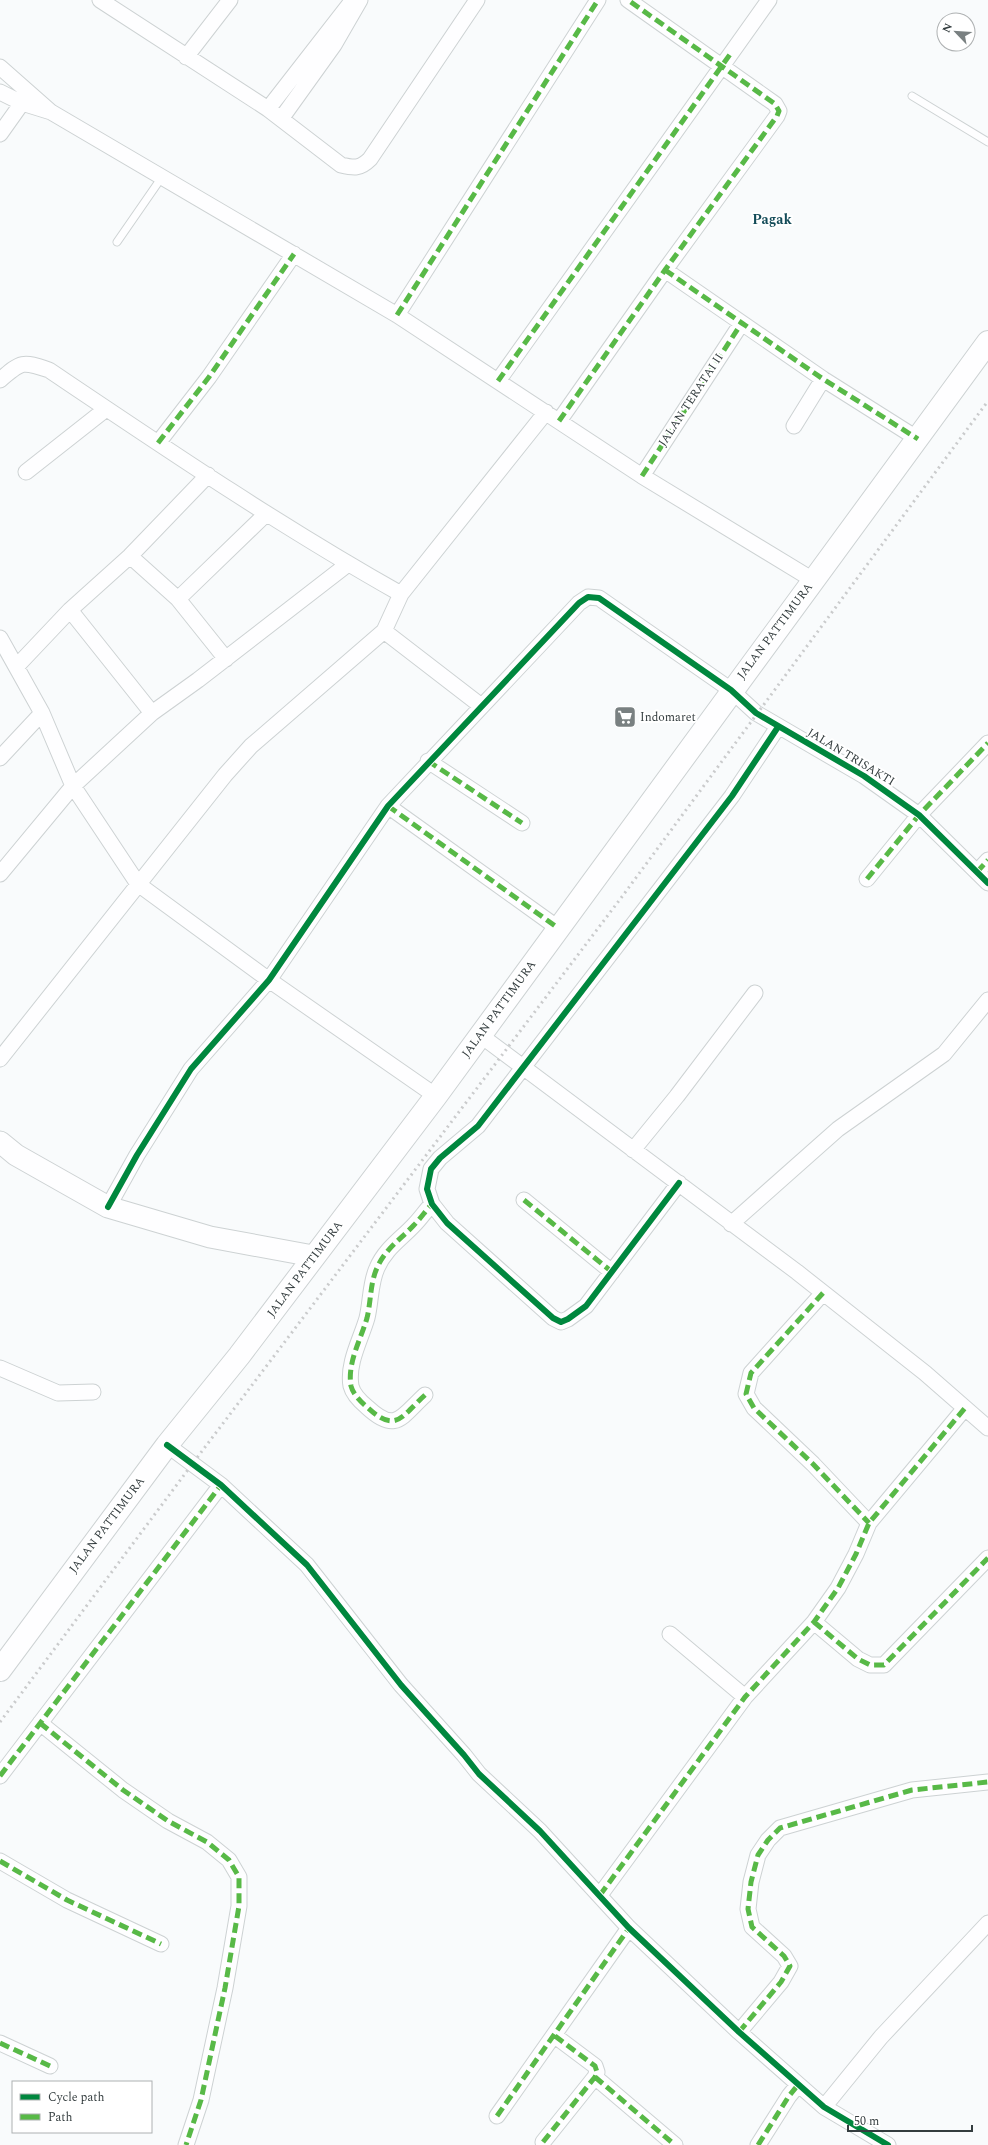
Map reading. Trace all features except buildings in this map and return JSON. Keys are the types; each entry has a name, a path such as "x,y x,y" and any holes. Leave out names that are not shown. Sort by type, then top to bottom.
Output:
{"highway":[{"name":"JALAN PATTIMURA","path":"0,1670 167,1444 239,1356 313,1256 436,1096 731,690 918,439 988,342"}],"street":[{"path":"186,57 230,0"},
{"path":"268,109 352,0"},
{"path":"281,119 334,45 360,0"},
{"path":"109,3 186,57 268,109 341,165 355,168 363,166 370,159 477,0"},
{"path":"397,315 598,0"},
{"path":"559,421 665,270 777,116 779,111 775,104 628,0"},
{"path":"498,380 769,0"},
{"path":"0,67 26,97 397,315 642,476 813,580"},
{"path":"0,92 26,97"},
{"path":"0,134 26,97"},
{"path":"158,443 209,377 294,254"},
{"path":"665,270 740,324 918,439"},
{"name":"JALAN TERATAI II","path":"642,476 740,324"},
{"path":"0,380 18,364 30,364 49,370 266,514 348,564 401,594"},
{"path":"794,426 823,379"},
{"path":"26,472 106,409"},
{"path":"0,1059 224,775 252,746 384,631 401,594 546,412"},
{"path":"17,666 70,610 130,556 208,475"},
{"path":"178,599 266,514"},
{"path":"130,556 178,599 226,659"},
{"path":"0,874 73,786 152,713 226,659 348,564"},
{"name":"JALAN TRISAKTI","path":"480,706 579,603 588,597 599,598 731,690 756,713 864,776 919,815 988,883"},
{"path":"70,610 152,713"},
{"path":"108,1207 137,1155 191,1069 268,980 388,806 480,706 384,631"},
{"path":"0,638 42,713 73,786 138,884 268,980 436,1096"},
{"path":"0,758 42,713"},
{"path":"679,1184 586,1306 561,1322 553,1318 447,1223 432,1204 427,1189 431,1169 440,1158 478,1126 607,956 732,796 778,727"},
{"path":"867,879 919,815 988,743"},
{"path":"428,761 522,823"},
{"path":"388,806 558,928"},
{"path":"977,872 988,860"},
{"path":"633,1150 677,1096 755,993"},
{"path":"731,1224 838,1129 944,1054 988,1000"},
{"path":"480,1035 823,1293 988,1428"},
{"path":"0,1142 16,1155 108,1207 210,1237 313,1256"},
{"path":"524,1200 612,1272"},
{"path":"425,1395 402,1416 392,1422 386,1422 359,1400 351,1386 352,1366 367,1317 376,1269 384,1256 432,1204"},
{"path":"823,1293 751,1373 746,1394 754,1408 813,1464 869,1523"},
{"path":"0,1368 58,1393 93,1392"},
{"path":"600,1895 745,1697 814,1622 838,1588 856,1554 869,1523 965,1408"},
{"path":"167,1444 221,1485 307,1565 401,1685 464,1755 479,1774 540,1831 629,1928 739,2032 824,2107 888,2145"},
{"path":"0,1776 221,1485"},
{"path":"814,1622 858,1659 870,1665 884,1666 988,1558"},
{"path":"670,1634 745,1697"},
{"path":"40,1723 123,1790 168,1821 207,1842 229,1860 238,1877 239,1906 225,1988 201,2100 186,2145"},
{"path":"739,2032 781,1982 790,1966 784,1956 752,1927 748,1909 751,1882 758,1855 768,1840 780,1828 912,1790 988,1782"},
{"path":"0,1861 67,1900 161,1944"},
{"path":"824,2107 882,2037 988,1923"},
{"path":"497,2116 555,2036 629,1928"},
{"path":"543,2142 595,2078 597,2072 595,2066 555,2036"},
{"path":"0,2043 50,2066"},
{"path":"595,2078 675,2145"},
{"path":"758,2145 789,2096 798,2085"}],"lane":[{"path":"912,96 988,142"},
{"path":"117,242 162,177"}],"railway":[{"path":"0,1722 193,1463 621,898 988,401"}],"marked path":[{"path":"397,315 598,0"},
{"path":"559,421 665,270 777,116 779,111 775,104 628,0"},
{"path":"498,381 731,53"},
{"path":"158,443 209,377 294,254"},
{"path":"665,270 823,379 918,439"},
{"path":"642,476 741,324"},
{"path":"867,879 919,815 988,743"},
{"path":"428,761 522,823"},
{"path":"388,806 558,928"},
{"path":"977,872 988,860"},
{"path":"524,1200 612,1272"},
{"path":"425,1395 404,1416 392,1421 385,1420 358,1398 352,1389 350,1377 355,1351 367,1318 373,1280 380,1261 432,1204"},
{"path":"823,1293 751,1373 746,1394 754,1408 813,1464 869,1523"},
{"path":"600,1895 745,1697 814,1622 838,1588 856,1554 869,1523 965,1408"},
{"path":"0,1776 221,1485"},
{"path":"814,1622 858,1659 870,1665 884,1665 988,1558"},
{"path":"40,1723 123,1790 168,1821 207,1842 229,1860 239,1877 239,1906 225,1988 201,2100 186,2145"},
{"path":"739,2032 781,1982 790,1966 784,1956 752,1927 748,1909 751,1882 758,1855 768,1840 780,1828 912,1790 988,1782"},
{"path":"0,1861 67,1900 161,1944"},
{"path":"497,2116 629,1928"},
{"path":"543,2142 595,2077 597,2072 595,2066 555,2036"},
{"path":"0,2043 50,2066"},
{"path":"595,2077 675,2145"},
{"path":"758,2145 789,2096 798,2085"}],"cycle path":[{"path":"108,1207 137,1155 191,1069 269,980 388,806 579,603 588,597 599,598 731,690 756,713 864,776 919,815 988,883"},
{"path":"679,1183 586,1306 568,1319 561,1322 553,1318 447,1223 432,1204 427,1189 431,1169 440,1158 478,1126 732,796 778,727"},
{"path":"167,1445 221,1485 307,1565 401,1685 464,1755 479,1774 540,1831 629,1928 739,2032 824,2107 888,2145"}],"place":[{"name":"Indomaret","path":"625,717"}],"district":[{"name":"Pagak","path":"772,219"}]}
